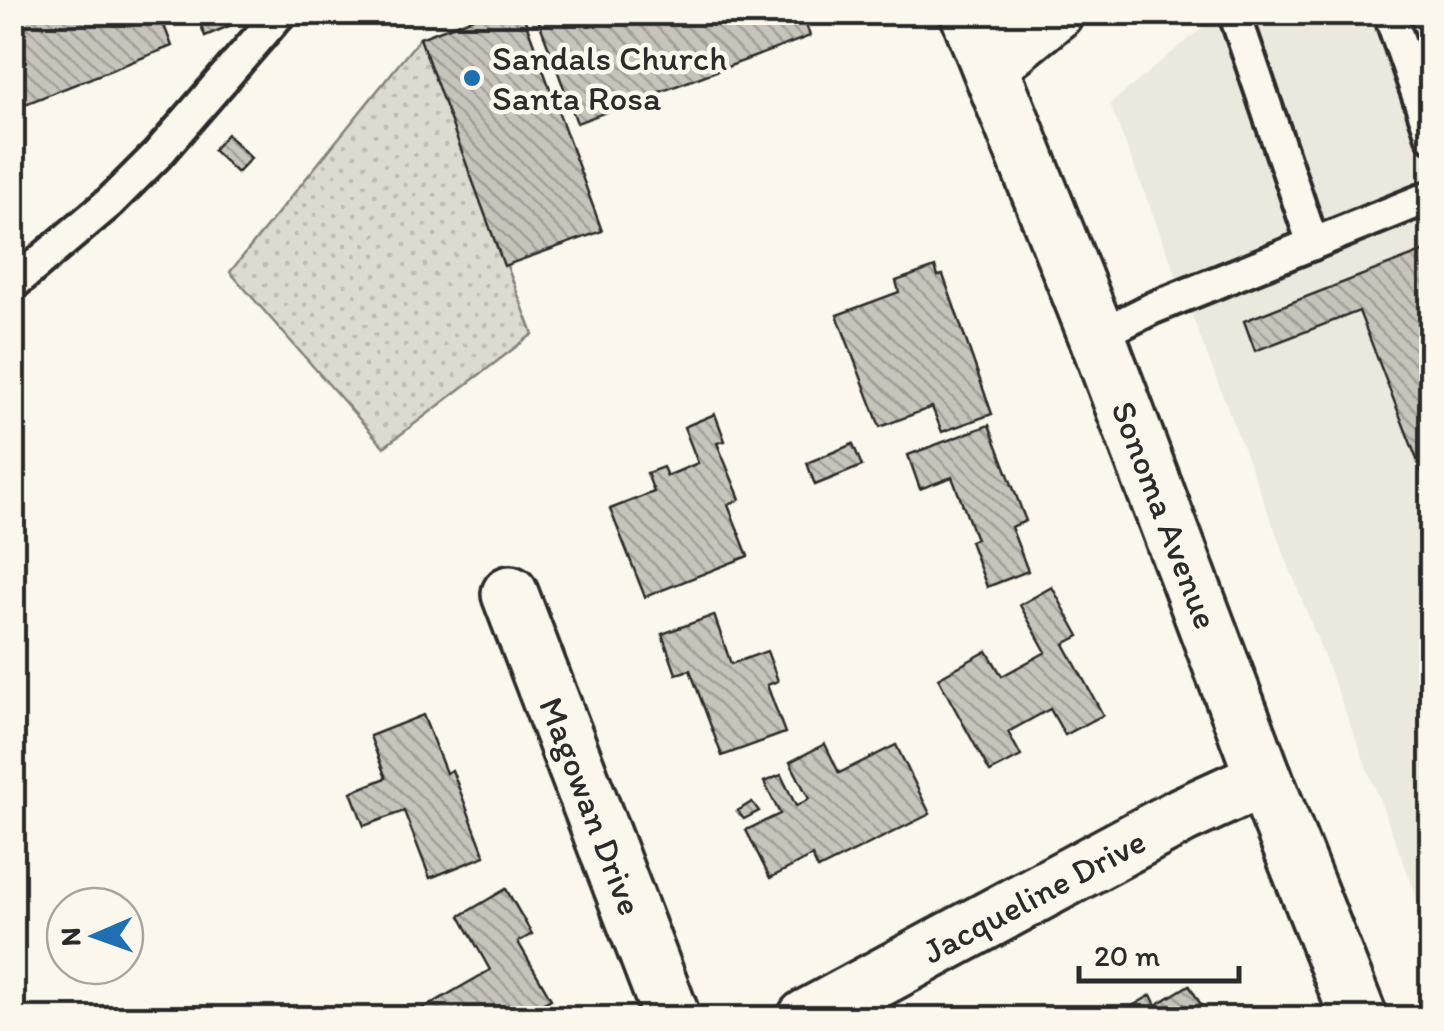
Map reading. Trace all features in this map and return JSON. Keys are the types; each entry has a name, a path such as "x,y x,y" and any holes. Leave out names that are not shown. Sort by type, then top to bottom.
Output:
{"street":[{"name":"Sonoma Avenue","path":"968,12 1359,1018"},
{"path":"990,65 1054,12"},
{"name":"Magowan Drive","path":"510,594 672,1018"},
{"name":"Jacqueline Drive","path":"806,1018 1183,816 1264,778"}],"lane":[{"path":"12,285 110,202 157,156 282,12"},
{"path":"1234,12 1313,244"},
{"path":"1390,12 1432,136"},
{"path":"1097,336 1153,308 1432,196"}],"shaded area":[{"path":"1220,13 1431,13 1431,933 1110,104"},
{"path":"420,38 533,334 384,447 230,272"}],"building":[{"path":"12,12 159,12 172,46 23,105 12,78"},
{"path":"196,12 252,12 253,16 205,36"},
{"path":"489,12 522,12 602,231 504,266 420,38"},
{"path":"802,12 810,36 577,123 536,14"},
{"path":"227,134 251,158 237,173 213,150"},
{"path":"1432,248 1432,498 1359,311 1255,351 1244,321"},
{"path":"935,267 938,276 943,275 992,414 942,432 932,407 880,427 837,315 899,292 896,281"},
{"path":"715,414 725,441 717,443 740,499 728,505 748,556 645,597 610,509 654,492 647,473 663,467 667,476 698,463 684,427"},
{"path":"989,425 1026,521 1011,527 1028,571 987,587 970,541 976,539 952,477 920,489 908,455"},
{"path":"853,444 862,466 815,485 807,463"},
{"path":"1052,587 1079,636 1064,644 1103,715 1065,735 1050,709 1008,732 1021,756 990,772 938,678 987,651 1002,676 1046,652 1020,605"},
{"path":"714,615 731,664 767,651 778,681 767,685 785,733 722,756 690,670 676,674 662,634"},
{"path":"423,715 446,773 452,770 485,856 430,878 404,811 364,826 351,792 386,778 370,736"},
{"path":"825,744 839,773 896,745 930,814 818,869 812,856 770,878 746,830 780,814 764,782 781,775 796,806 809,799 790,762"},
{"path":"752,802 759,811 744,819 737,811"},
{"path":"506,889 532,934 518,942 551,999 517,1018 407,1018 490,970 460,916"},
{"path":"1189,985 1209,1018 1112,1018 1151,995 1156,1005"}],"place":[{"name":"Sandals Church Santa Rosa","path":"472,78"}]}
